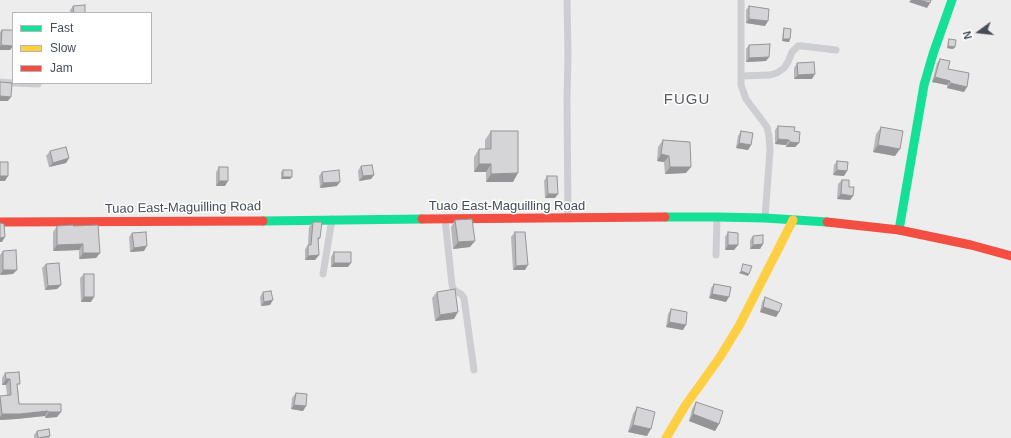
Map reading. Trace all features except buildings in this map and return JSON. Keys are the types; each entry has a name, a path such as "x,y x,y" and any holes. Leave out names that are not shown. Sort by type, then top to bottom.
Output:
{"main road":[{"path":"899,230 924,85 952,0"},
{"name":"Tuao East-Maguilling Road","path":"0,222 332,219 765,218 841,223 899,230 1011,256"},
{"path":"666,438 685,406 720,357 739,326 793,220"}],"street":[{"path":"567,0 568,219"},
{"path":"741,0 741,85 746,99 767,127 769,136 770,150 765,218"},
{"path":"741,76 770,75 776,73 784,68 792,52 798,46 836,50"},
{"path":"0,82 12,83"},
{"path":"716,255 717,217"},
{"path":"323,274 332,219"},
{"path":"445,219 452,285 454,290 461,294 464,298 474,370"}],"traffic: fast":[{"path":"899,230 924,85 952,0"},
{"path":"665,217 765,218 827,222"},
{"path":"263,221 422,219"}],"traffic: slow":[{"path":"666,438 685,406 720,357 739,326 793,220"}],"traffic: jam":[{"path":"422,219 665,217"},
{"path":"0,222 263,221"},
{"path":"827,222 899,230 971,245 1011,256"}],"district":[{"name":"FUGU","path":"687,100"}]}
